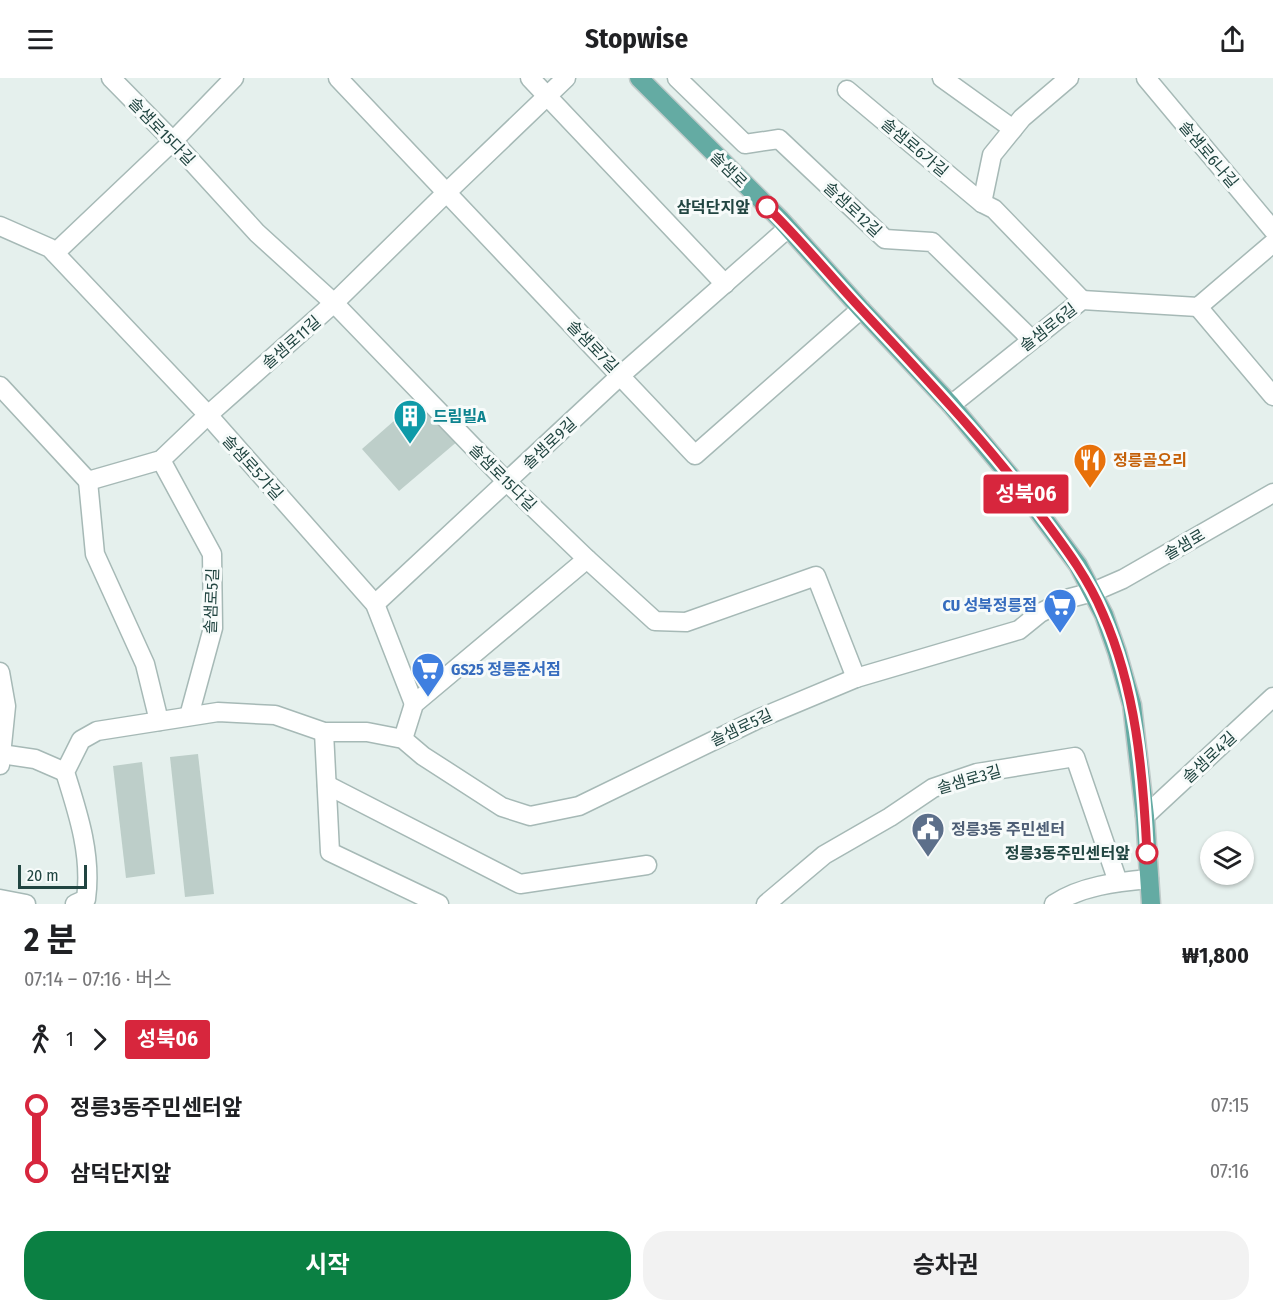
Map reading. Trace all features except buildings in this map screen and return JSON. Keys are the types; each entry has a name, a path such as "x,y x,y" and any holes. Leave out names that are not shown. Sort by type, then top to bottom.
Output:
{"main road":[{"name":"솔샘로","path":"639,78 788,228 951,405 1026,495 1078,565 1093,592 1118,652 1132,705 1145,816 1151,904"}],"street":[{"name":"솔샘로15다길","path":"111,78 173,141 257,233 334,303 507,482 655,621 686,622 816,576 856,678"},
{"path":"55,254 173,141 234,78"},
{"name":"솔샘로7길","path":"338,78 695,455 861,309"},
{"path":"530,78 725,284"},
{"name":"솔샘로11길","path":"88,481 161,460 334,303 566,78"},
{"name":"솔샘로12길","path":"677,78 745,144 779,139 885,239 932,242 1031,339"},
{"path":"942,78 1013,129"},
{"path":"982,203 992,155 1022,118 1068,78"},
{"name":"솔샘로6나길","path":"1146,78 1273,230"},
{"name":"솔샘로6가길","path":"847,90 982,203 994,209 1082,300"},
{"name":"솔샘로5가길","path":"0,226 50,248 208,415 375,604 414,704"},
{"name":"솔샘로9길","path":"375,604 621,375 788,228"},
{"path":"1273,243 1198,307 1273,396"},
{"name":"솔샘로6길","path":"951,405 1082,300 1198,307"},
{"path":"0,386 88,481 95,554 145,664 159,721"},
{"name":"솔샘로5길","path":"161,460 212,554 213,627 189,716"},
{"name":"솔샘로","path":"1093,592 1123,579 1273,493"},
{"path":"404,739 414,704 587,559"},
{"name":"솔샘로5길","path":"65,772 81,740 97,731 218,712 275,715 324,732 367,732 404,739 423,756 502,807 530,816 579,806 758,719 856,678 1019,630 1040,613 1070,598 1093,592"},
{"path":"0,672 6,706 1,759 35,759 65,772 83,832 88,883 86,899 75,904"},
{"name":"솔샘로4길","path":"1145,816 1273,697"},
{"path":"324,732 330,852 439,904"},
{"name":"솔샘로3길","path":"766,904 824,855 890,817 933,788 977,773 1075,757 1118,882"},
{"path":"327,785 520,884 647,865"},
{"path":"1054,904 1069,894 1118,882 1149,879"},
{"path":"0,899 26,904"}],"bus line":[{"name":"성북06","path":"767,207 951,405 1026,495 1078,565 1104,615 1118,652 1132,705 1147,853"}],"place":[{"name":"삼덕단지앞","path":"767,207"},
{"name":"드림빌A","path":"410,445"},
{"name":"정릉골오리","path":"1090,489"},
{"name":"CU 성북정릉점","path":"1060,634"},
{"name":"GS25 정릉준서점","path":"428,698"},
{"name":"정릉3동주민센터앞","path":"1147,853"},
{"name":"정릉3동 주민센터","path":"928,858"}]}
